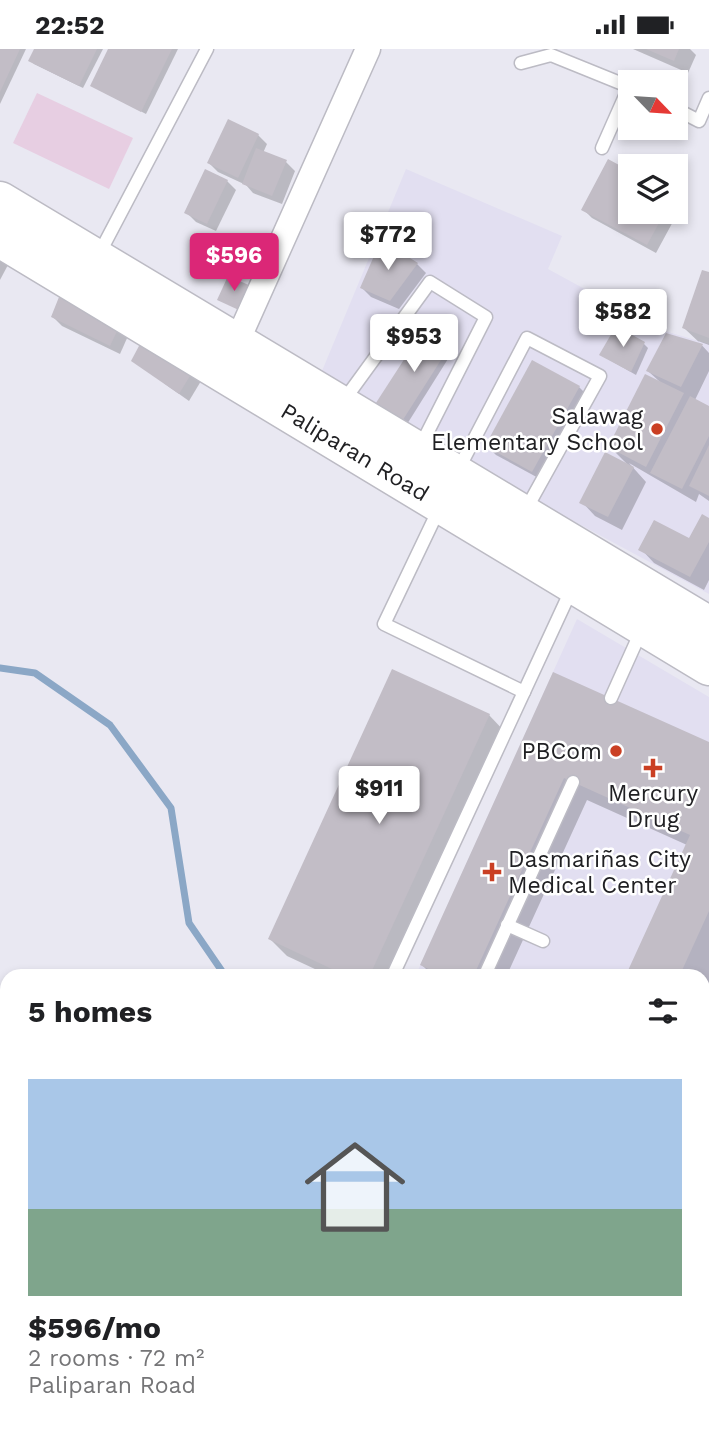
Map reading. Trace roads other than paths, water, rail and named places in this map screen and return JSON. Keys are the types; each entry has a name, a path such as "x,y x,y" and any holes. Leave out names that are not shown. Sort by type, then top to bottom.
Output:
{"main road":[{"name":"Paliparan Road","path":"0,201 89,274 229,358 515,529 709,626"},
{"name":"Paliparan Road","path":"0,238 89,274"},
{"name":"Paliparan Road","path":"515,529 574,584 709,666"}],"street":[{"path":"229,358 368,49"}],"lane":[{"path":"89,274 207,49"},
{"path":"521,63 551,55 618,82"},
{"path":"688,115 699,121 709,98"},
{"path":"602,148 618,113"},
{"path":"331,419 430,282 486,317 410,466"},
{"path":"515,529 600,376 527,338 449,489 384,624 524,692"},
{"path":"395,969 574,584"},
{"path":"611,698 644,626"},
{"path":"488,969 573,782"},
{"path":"507,925 543,941"}],"waterway":[{"path":"0,668 35,673 110,725 171,808 189,923 221,969"}],"place":[{"name":"Salawag Elementary School","path":"657,429"},
{"name":"PBCom","path":"616,751"},
{"name":"Mercury Drug","path":"653,768"},
{"name":"Dasmariñas City Medical Center","path":"492,872"}]}
